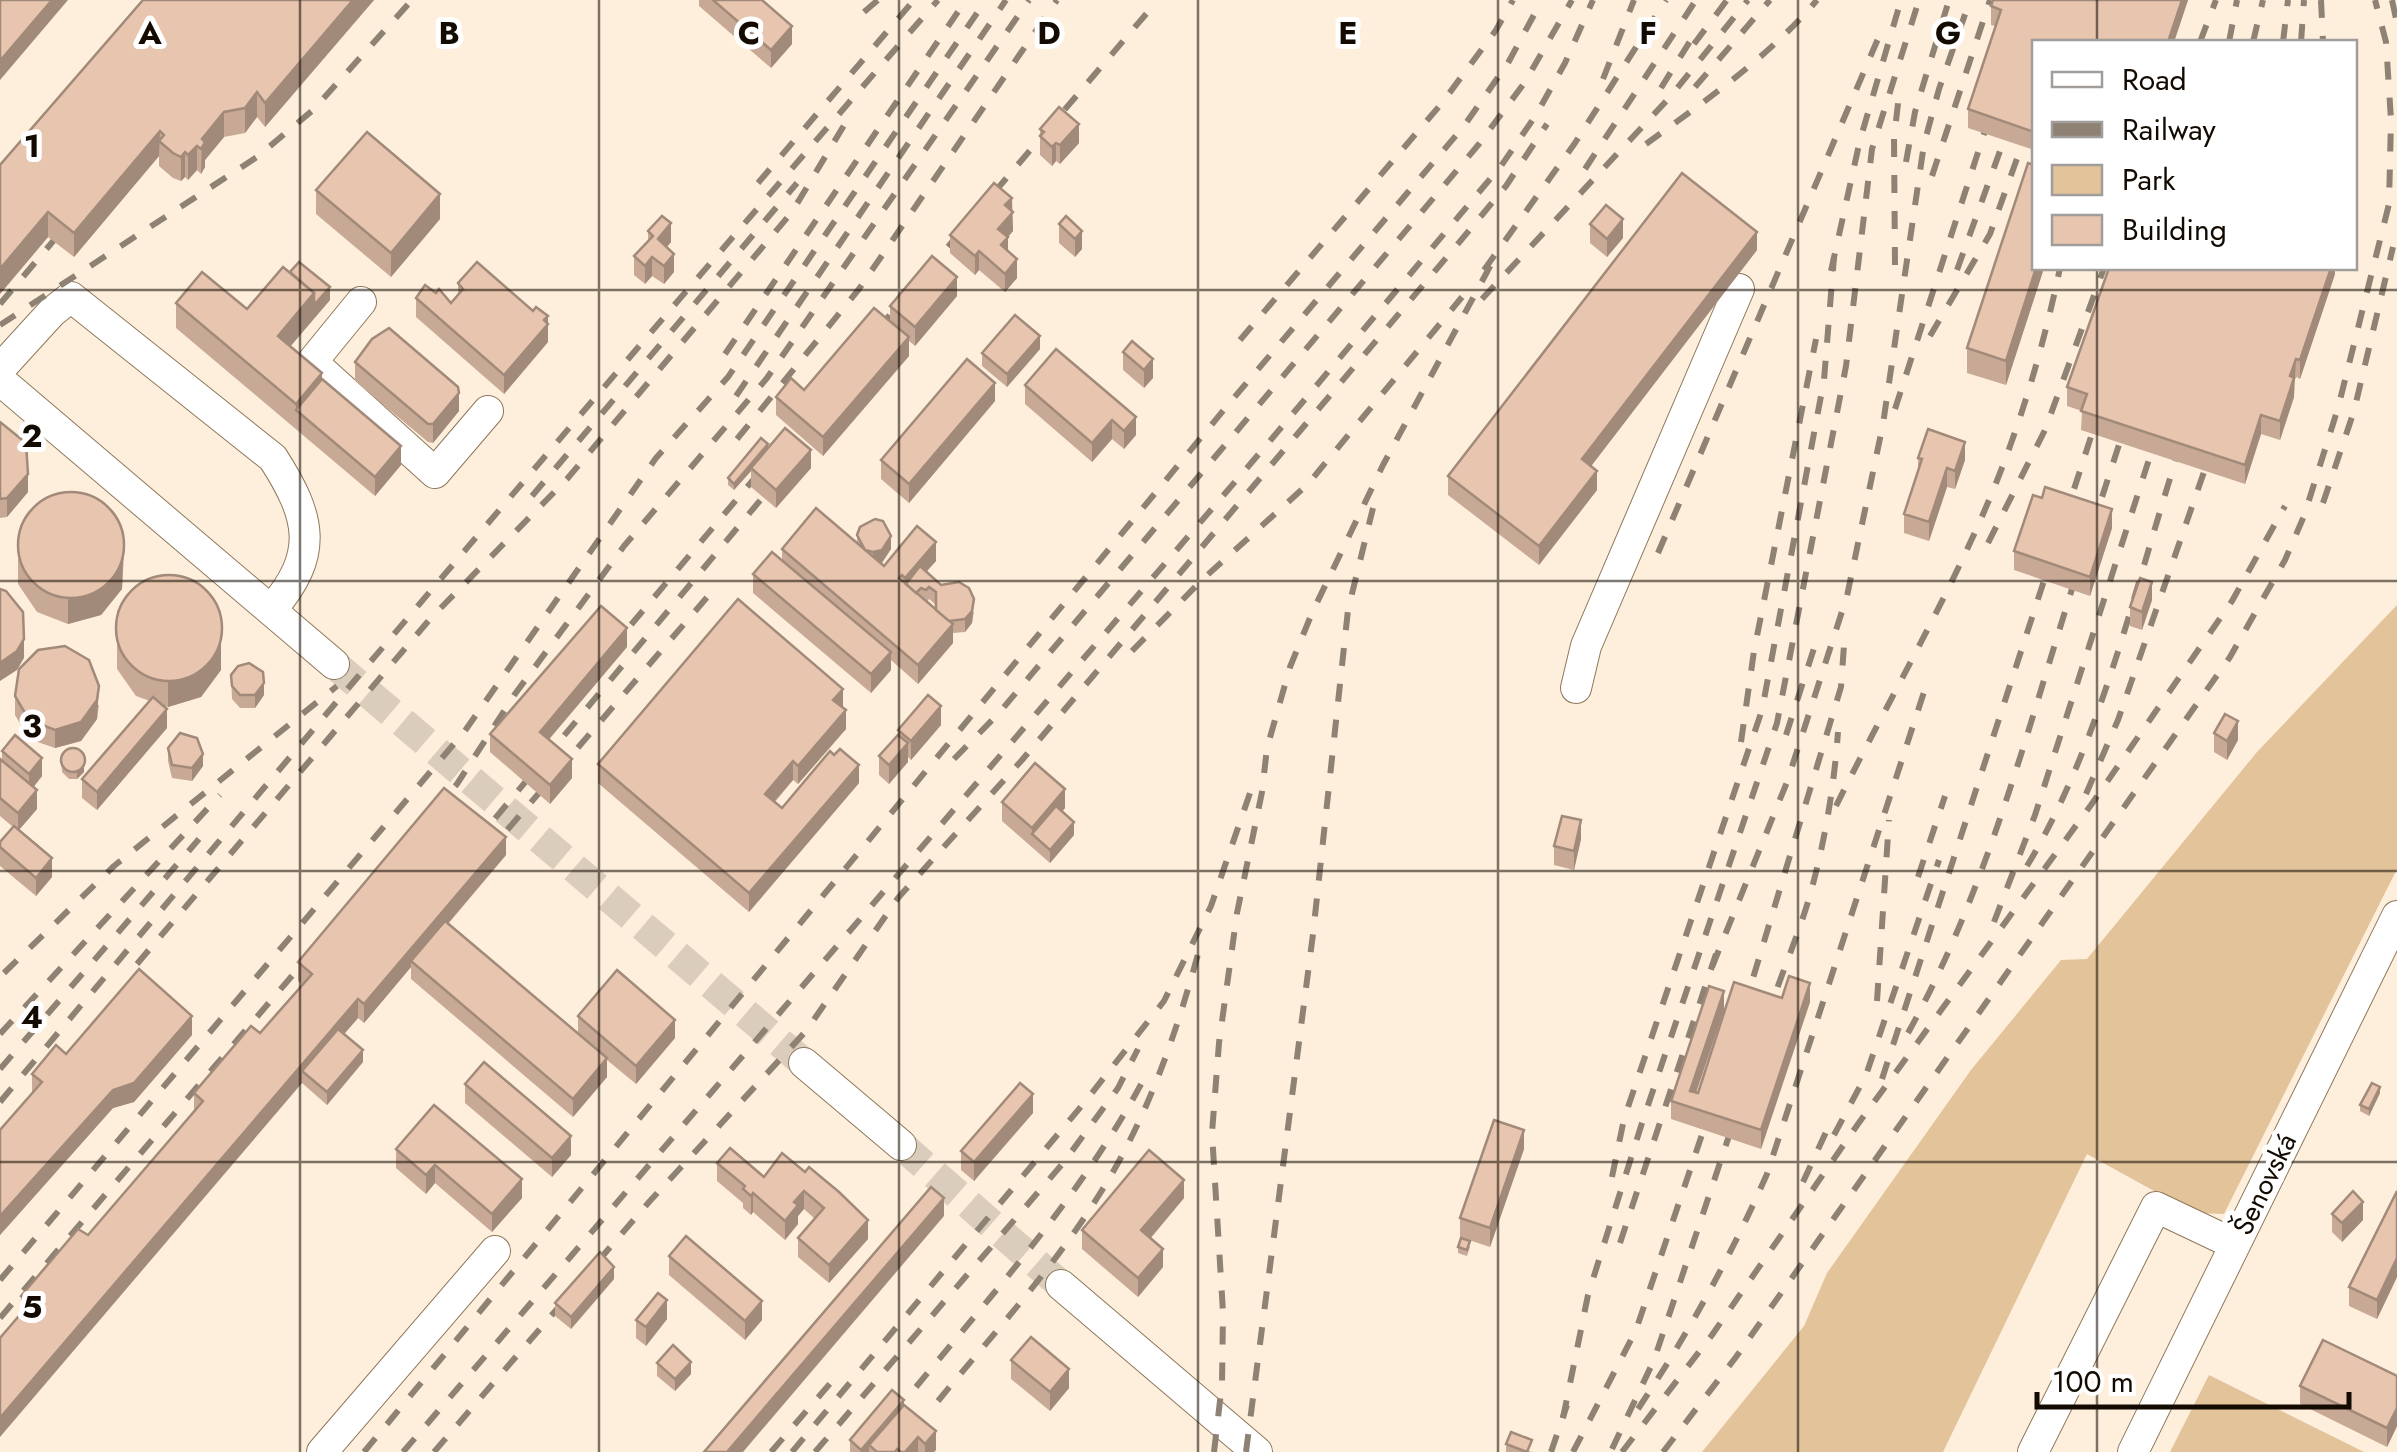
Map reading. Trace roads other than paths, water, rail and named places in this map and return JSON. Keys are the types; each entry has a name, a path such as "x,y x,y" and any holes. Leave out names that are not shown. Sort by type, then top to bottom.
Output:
{"street":[{"path":"1576,688 1586,646 1739,289"},
{"path":"271,610 293,585 306,521 294,491 273,458 71,297 52,312 4,378 271,610 334,664"},
{"path":"361,302 312,362 436,473 488,411"},
{"name":"Šenovská","path":"2133,1452 2397,916"},
{"path":"804,1063 901,1145"},
{"path":"2033,1452 2156,1208 2234,1244"},
{"path":"322,1452 495,1251"},
{"path":"1061,1285 1256,1452"}],"tunnel":[{"path":"334,664 804,1063"},
{"path":"901,1145 1061,1285"}],"railway":[{"path":"0,325 257,157 313,110 412,0"},
{"path":"864,12 878,0"},
{"path":"758,183 914,0"},
{"path":"0,1102 466,549 938,0"},
{"path":"725,354 966,0"},
{"path":"0,1280 464,732 656,458 728,377 986,0"},
{"path":"736,396 1006,0"},
{"path":"431,813 457,784 515,694 624,546 767,378 1029,0"},
{"path":"737,439 859,289 1057,0"},
{"path":"878,329 1158,0"},
{"path":"1240,340 1442,103 1496,30 1513,0"},
{"path":"364,1452 1227,406 1464,126 1508,63 1542,0"},
{"path":"954,759 998,714 1479,144 1525,82 1572,0"},
{"path":"403,1452 1501,166 1565,63 1593,0"},
{"path":"1603,79 1634,0"},
{"path":"1484,270 1575,143 1666,0"},
{"path":"1585,169 1696,0"},
{"path":"1694,44 1727,0"},
{"path":"1482,299 1670,97 1748,0"},
{"path":"1695,87 1770,0"},
{"path":"1646,144 1757,59 1817,0"},
{"path":"1831,271 1860,140 1901,0"},
{"path":"1563,1418 1588,1295 1777,723 1846,366 1872,149 1919,0"},
{"path":"1906,162 1915,112 1949,0"},
{"path":"1712,967 1787,782 1847,596 1883,424 1924,144 1970,0"},
{"path":"1932,176 1990,0"},
{"path":"2201,40 2216,0"},
{"path":"2229,40 2237,0"},
{"path":"2253,40 2263,0"},
{"path":"2283,40 2288,0"},
{"path":"2301,40 2304,0"},
{"path":"2321,0 2323,40"},
{"path":"1663,1452 1736,1357 2230,657 2285,560 2304,516 2338,408 2389,204 2391,120 2386,42 2375,0"},
{"path":"2392,0 2397,23"},
{"path":"1661,88 1697,30"},
{"path":"1658,553 1880,34"},
{"path":"1895,265 1894,138 1899,95"},
{"path":"1895,409 1992,109"},
{"path":"1957,270 2013,115"},
{"path":"137,964 430,619 567,479 792,212 849,117"},
{"path":"1930,336 1990,234 2032,117"},
{"path":"434,1452 649,1202 806,1031 898,898 1022,760 1457,245 1506,186 1547,124"},
{"path":"532,496 797,183"},
{"path":"0,304 71,220"},
{"path":"2323,503 2354,411 2393,247"},
{"path":"1612,1177 1624,1119 1762,710 1824,380 1834,257"},
{"path":"1214,1452 1222,1384 1223,1312 1212,1133 1219,1043 1237,913 1267,748 1290,667 1312,613 1383,465 1494,259"},
{"path":"1836,806 1946,593 1993,490 2027,396 2060,270"},
{"path":"1988,543 2045,430 2103,270"},
{"path":"1132,651 1203,579 1308,484 1462,297"},
{"path":"1741,742 1754,651 1816,339"},
{"path":"2063,523 2100,409"},
{"path":"2091,531 2128,417"},
{"path":"1994,922 2035,815 2160,425"},
{"path":"2027,866 2078,764 2098,710 2184,435"},
{"path":"472,846 808,443"},
{"path":"2086,794 2118,720 2213,446"},
{"path":"608,652 769,461"},
{"path":"1622,1452 1712,1335 1858,1124 2091,805 2232,601 2285,506"},
{"path":"1246,1452 1313,934 1348,610 1373,508"},
{"path":"1882,1079 2052,556"},
{"path":"1908,1033 1937,977 1985,862 2080,564"},
{"path":"484,857 709,595"},
{"path":"1743,1011 1841,687 1845,631"},
{"path":"1786,735 1816,642"},
{"path":"4,973 114,866 337,686"},
{"path":"1638,1409 1708,1294 1767,1174 1924,692"},
{"path":"1766,1021 1815,875 1828,814 1838,732"},
{"path":"792,1452 1084,1103 1164,1001 1211,906 1251,790"},
{"path":"0,1034 220,795"},
{"path":"1918,877 1945,796"},
{"path":"1877,1001 1889,820"},
{"path":"0,1069 199,839"},
{"path":"1834,1135 1866,1075 1939,860"},
{"path":"0,1318 314,950"},
{"path":"938,1401 1062,1249 1116,1167 1157,1078 1198,954"},
{"path":"1620,1243 1716,954"},
{"path":"815,1452 1064,1162 1118,1088 1138,1049"},
{"path":"916,1387 1068,1198 1146,1075"},
{"path":"1573,1452 1636,1330 1713,1102"},
{"path":"1612,1449 1654,1360 1737,1112"},
{"path":"1803,1182 1833,1117"},
{"path":"771,1452 840,1372"},
{"path":"1551,1452 1567,1405"}]}
